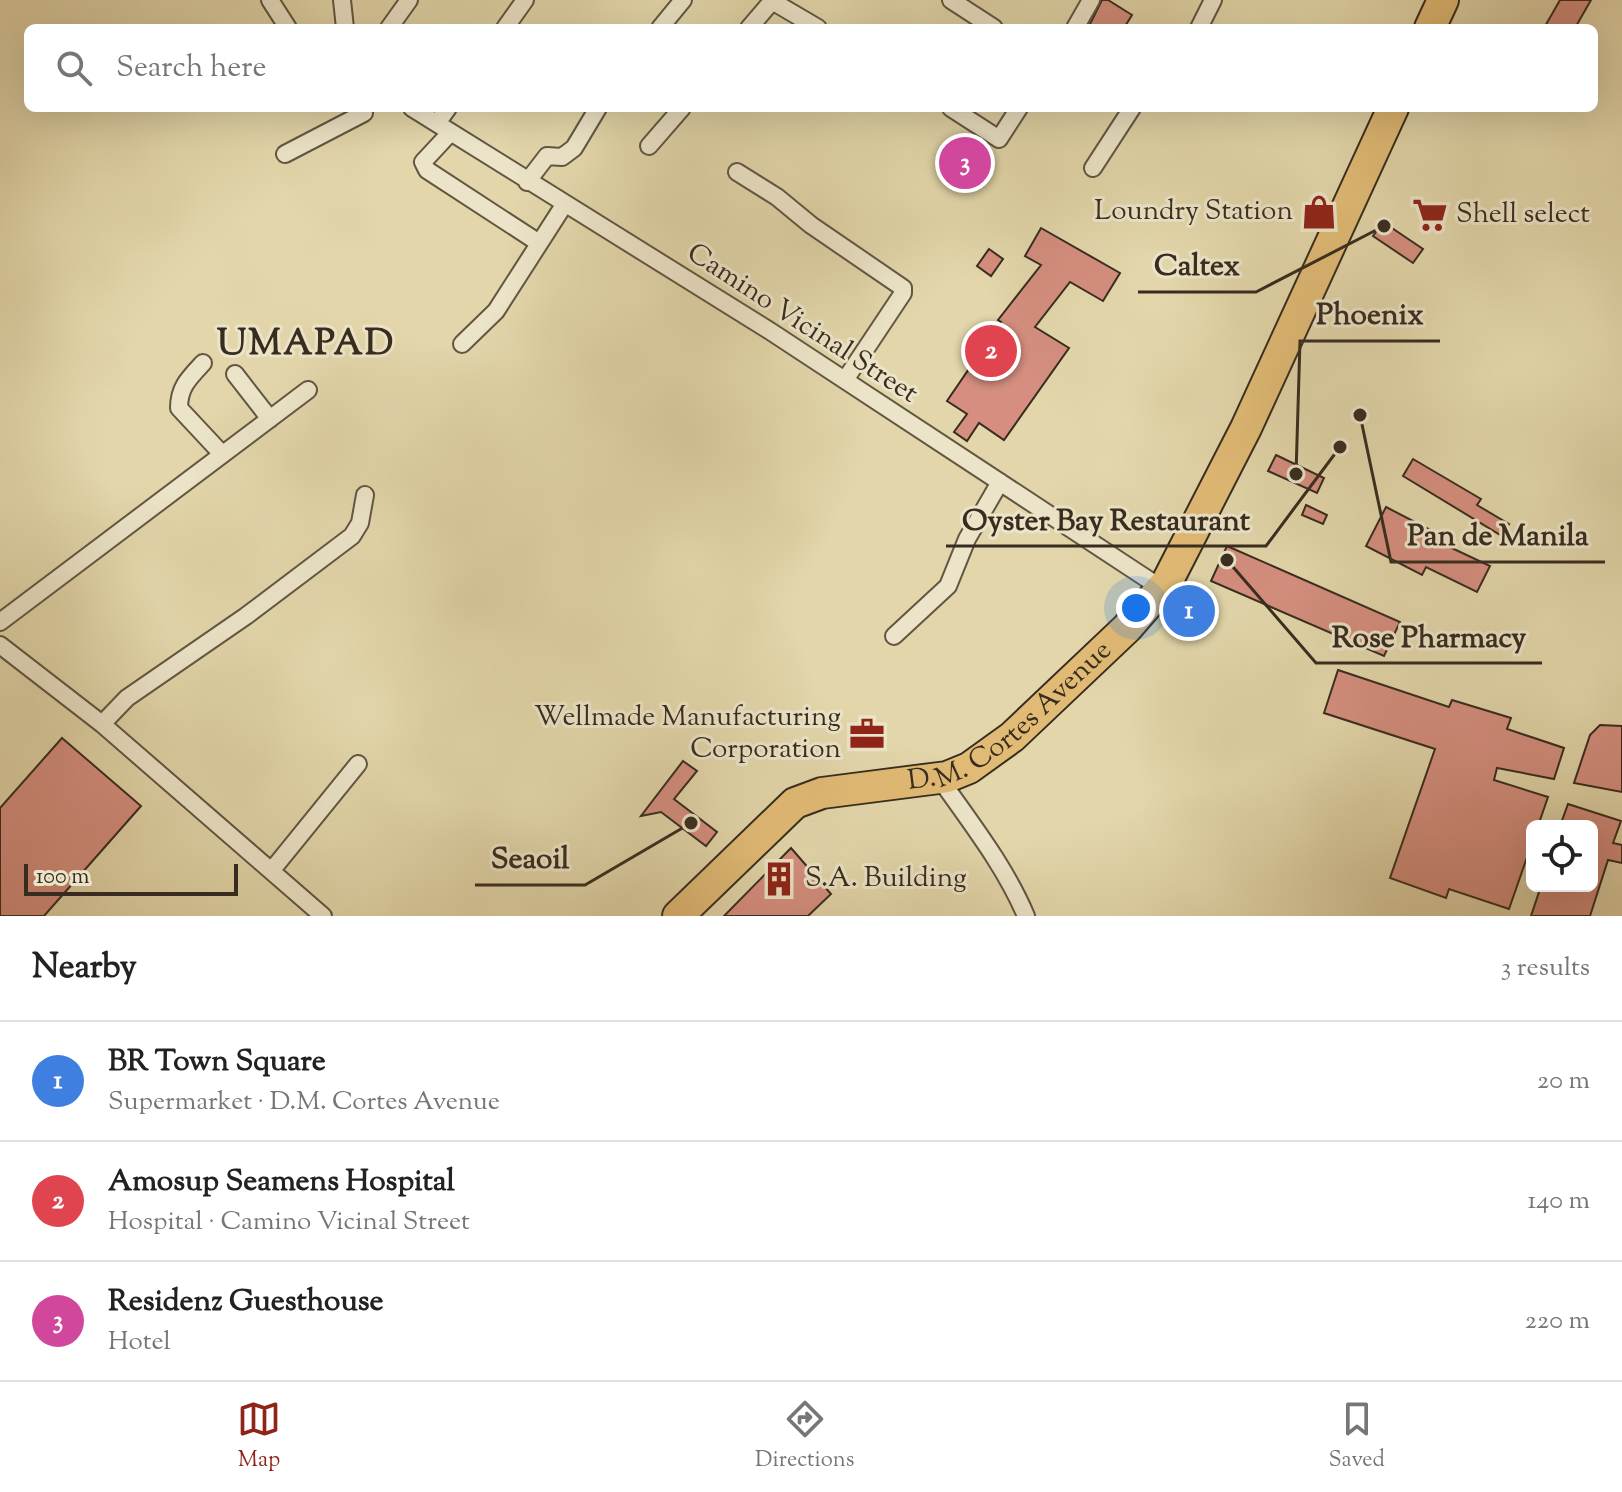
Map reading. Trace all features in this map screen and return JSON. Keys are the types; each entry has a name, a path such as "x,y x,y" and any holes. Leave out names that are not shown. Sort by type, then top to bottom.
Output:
{"highway":[{"path":"1432,24 1443,0"},
{"name":"D.M. Cortes Avenue","path":"678,916 795,803 822,793 940,779 969,768 1012,737 1127,628 1172,573 1246,428 1391,112"}],"street":[{"path":"270,0 285,24"},
{"path":"342,0 345,24"},
{"path":"392,24 409,0"},
{"path":"508,24 525,0"},
{"path":"663,24 683,0"},
{"path":"752,24 773,0 812,24"},
{"path":"951,0 988,24"},
{"path":"1077,24 1091,0"},
{"path":"1201,24 1213,0"},
{"name":"Camino Vicinal Street","path":"418,112 845,380 883,408 1161,588"},
{"path":"447,112 444,128 423,162 427,170 539,243"},
{"path":"527,182 547,156 562,157 574,148 596,112"},
{"path":"649,146 679,112"},
{"path":"957,112 999,139 1016,112"},
{"path":"1093,168 1129,112"},
{"path":"285,154 364,114"},
{"path":"737,172 777,197 811,225 903,288 903,293 845,380"},
{"path":"462,344 496,311 564,205"},
{"path":"203,363 183,385 179,408 222,454"},
{"path":"235,374 270,419"},
{"path":"0,622 308,390"},
{"path":"894,636 948,586 967,539 1000,482"},
{"path":"102,724 127,698 246,616 352,536 360,523 365,495"},
{"path":"0,645 102,724 323,916"},
{"path":"272,870 358,764"},
{"path":"940,779 996,862 1026,916"}],"building":[{"path":"1102,0 1108,0 1132,15 1126,24 1090,24"},
{"path":"1560,0 1591,0 1577,24 1546,24"},
{"path":"1383,222 1423,249 1413,263 1373,236"},
{"path":"1041,228 1120,273 1103,301 1070,282 1035,327 1069,348 1004,440 979,423 967,441 954,432 967,414 947,401 1001,322 998,320 1041,265 1025,256"},
{"path":"989,249 1003,259 991,276 977,266"},
{"path":"1276,455 1324,478 1317,493 1268,471"},
{"path":"1413,459 1481,499 1477,505 1509,524 1502,536 1403,476"},
{"path":"1306,505 1327,515 1323,524 1302,515"},
{"path":"1386,507 1442,536 1439,542 1490,566 1477,592 1426,567 1422,575 1366,546"},
{"path":"1227,546 1400,622 1384,656 1211,581"},
{"path":"1338,670 1449,707 1452,700 1511,718 1507,729 1564,748 1554,779 1497,768 1494,780 1548,797 1540,820 1526,820 1526,860 1509,909 1449,889 1446,898 1390,878 1435,749 1324,713"},
{"path":"1600,725 1622,726 1622,792 1574,783 1590,735"},
{"path":"62,738 141,806 44,916 0,916 0,808"},
{"path":"683,761 697,771 674,799 717,832 706,846 661,812 641,816"},
{"path":"1568,804 1621,821 1613,843 1622,845 1622,863 1608,860 1598,891 1598,820 1562,820"},
{"path":"791,848 831,894 808,916 724,916"},
{"path":"1539,892 1598,892 1590,916 1531,916"}],"place":[{"name":"Residenz Guesthouse","path":"965,163"},
{"name":"Loundry Station","path":"1319,212"},
{"name":"Shell select","path":"1430,215"},
{"name":"Caltex","path":"1384,226"},
{"name":"Amosup Seamens Hospital","path":"991,351"},
{"name":"Pan de Manila","path":"1360,415"},
{"name":"Oyster Bay Restaurant","path":"1340,447"},
{"name":"Phoenix","path":"1296,474"},
{"name":"Rose Pharmacy","path":"1227,560"},
{"name":"BR Town Square","path":"1189,611"},
{"name":"Wellmade Manufacturing Corporation","path":"867,734"},
{"name":"Seaoil","path":"691,823"},
{"name":"S.A. Building","path":"779,879"}],"district":[{"name":"UMAPAD","path":"306,345"}]}
